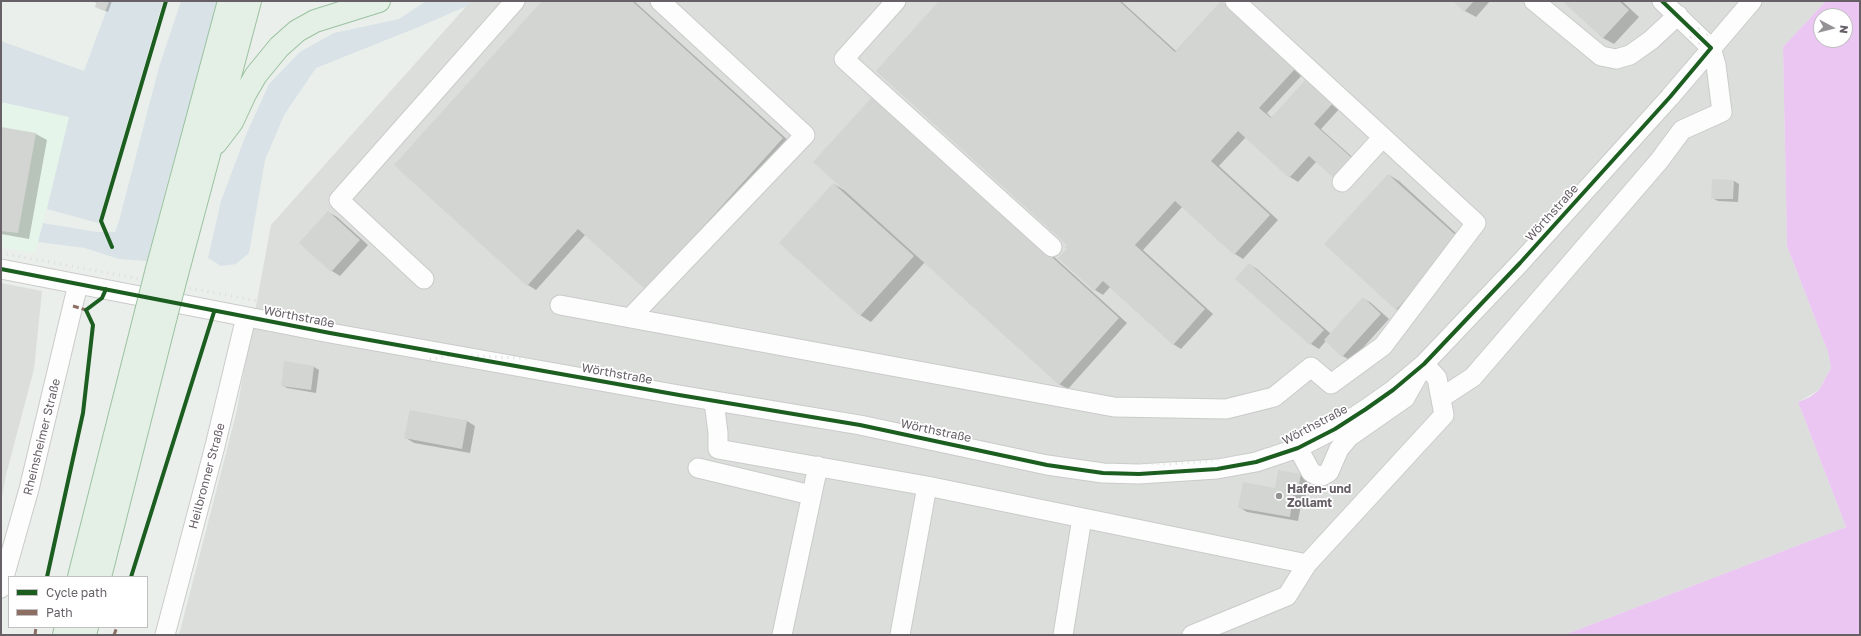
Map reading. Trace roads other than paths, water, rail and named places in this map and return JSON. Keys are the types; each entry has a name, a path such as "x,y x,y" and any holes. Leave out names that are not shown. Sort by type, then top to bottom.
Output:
{"highway":[{"path":"100,576 128,466 167,272 229,1"},
{"path":"79,576 146,312 167,272 208,154 250,1"},
{"path":"208,154 232,122 256,75 279,47 297,31 315,21 379,1"}],"street":[{"path":"424,279 339,200 515,1"},
{"path":"630,318 805,135 660,1"},
{"path":"896,1 844,59 1052,247"},
{"path":"560,305 1114,407 1226,409 1274,397 1311,367 1331,384 1383,346 1476,223 1235,1"},
{"path":"1534,1 1601,56 1616,59 1630,55 1651,40 1678,15"},
{"path":"1441,398 1473,377 1659,161 1682,130 1722,112 1716,65 1712,48 1662,1"},
{"name":"Wörthstraße","path":"1,269 246,317 452,355 860,425 1047,465 1103,473 1138,474 1217,469 1256,462 1298,448 1366,409 1393,390 1424,364 1526,257 1670,97 1752,1"},
{"path":"1342,182 1383,137"},
{"name":"Rheinsheimer Straße","path":"1,588 29,488 78,284"},
{"name":"Heilbronner Straße","path":"165,635 215,446 246,317"},
{"path":"1192,635 1287,596 1307,564 1444,415 1437,378 1424,364 1405,398 1349,437 1339,449 1328,472 1322,476 1311,472 1298,448"},
{"path":"714,401 718,434 718,449 698,468 811,495"},
{"path":"718,449 927,486 1307,564"},
{"path":"782,635 818,466"},
{"path":"900,635 927,486"},
{"path":"1063,635 1082,518"}],"railway":[{"path":"273,300 312,303 437,324 1093,448 1129,451 1230,446 1268,437 1306,420 1340,401 1388,364 1439,312 1724,1"},
{"path":"1,253 1105,459 1170,464 1209,461 1272,446 1311,430 1330,420 1362,399 1396,372 1484,279 1738,1"},
{"path":"192,635 197,583 203,559 220,515 245,472 259,454 295,419 333,393 376,373 398,366 452,355 544,359"},
{"path":"1247,635 1760,440"},
{"path":"1269,635 1761,449"},
{"path":"1291,635 1758,459"}],"place":[{"name":"Hafen- und Zollamt","path":"1279,496"}]}
